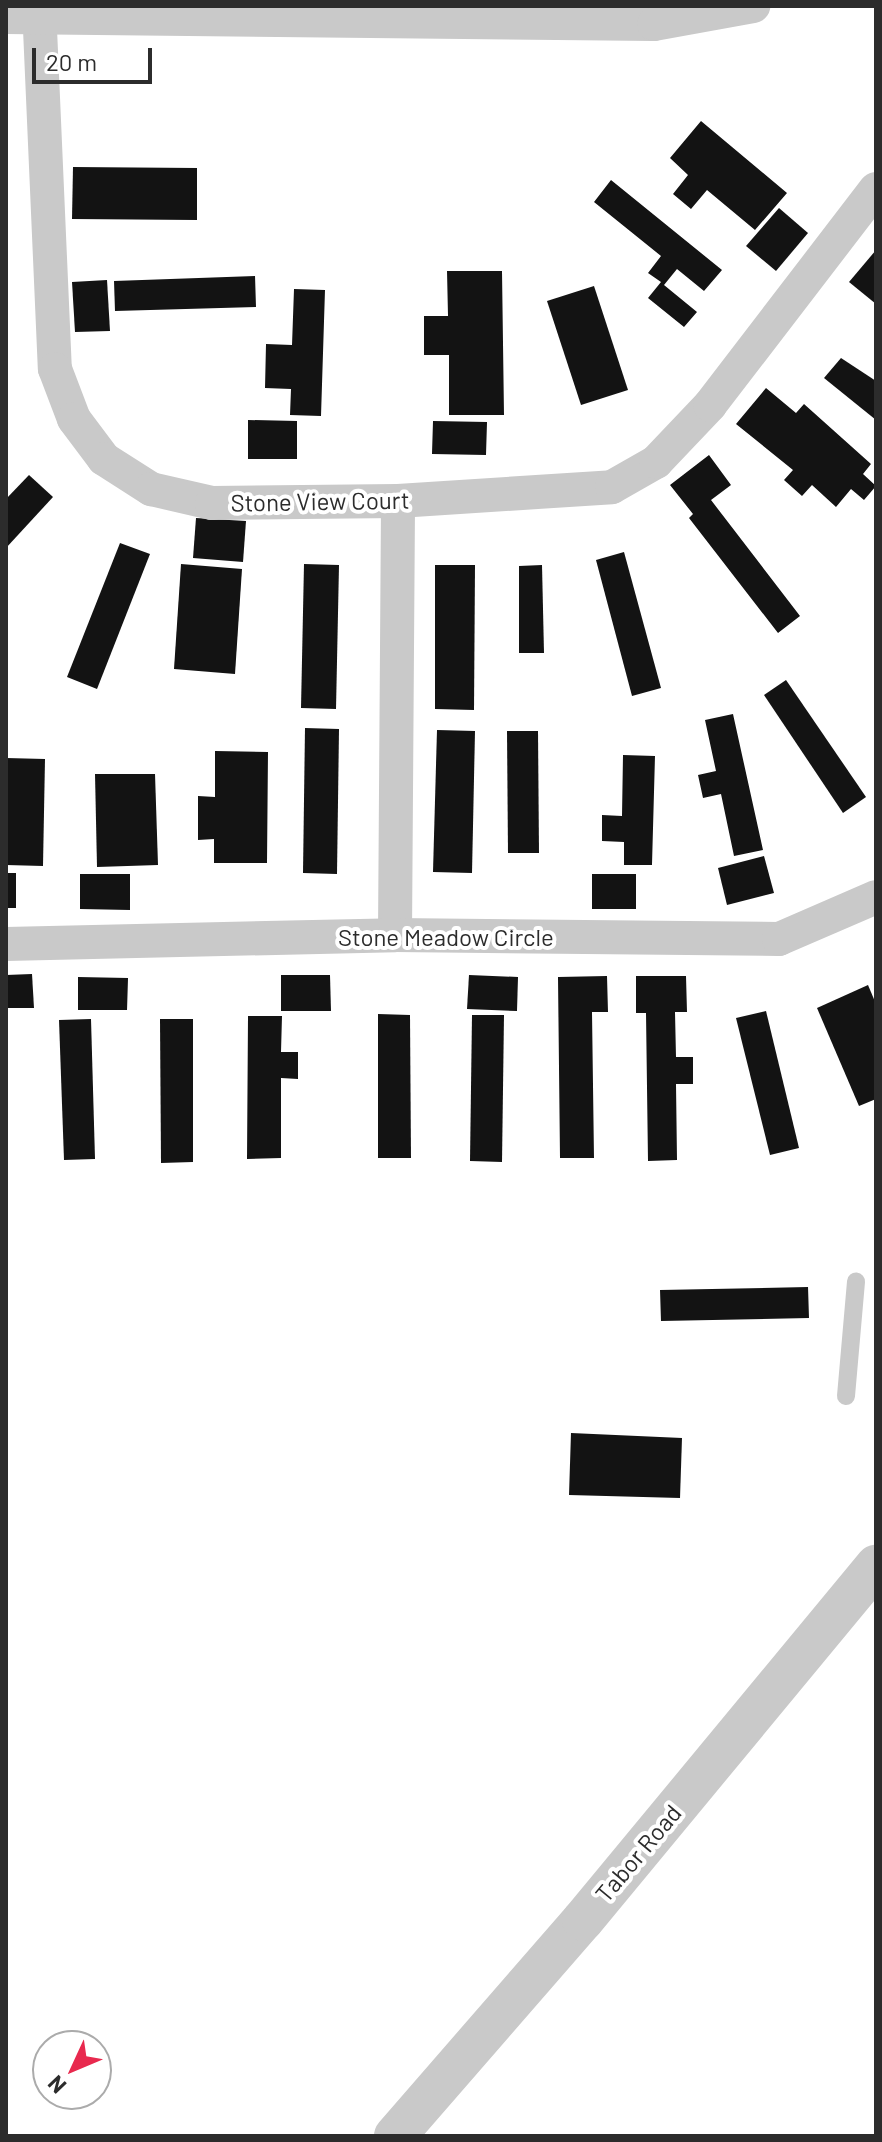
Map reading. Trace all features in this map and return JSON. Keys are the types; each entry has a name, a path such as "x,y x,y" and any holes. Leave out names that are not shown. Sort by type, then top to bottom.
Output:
{"street":[{"path":"28,13 654,24 753,6"},
{"name":"Stone View Court","path":"28,13 55,369 74,419 104,459 151,489 212,503 398,501 612,487 656,462 710,405 876,189"},
{"path":"395,935 398,501"},
{"name":"Stone Meadow Circle","path":"6,944 395,935 779,939 876,897"},
{"name":"Tabor Road","path":"395,2136 583,1920 876,1566"}],"lane":[{"path":"846,1396 856,1281"}],"building":[{"path":"701,121 787,193 755,230 707,190 691,209 673,194 688,175 670,158"},
{"path":"73,167 197,168 197,220 72,219"},
{"path":"611,180 722,270 704,291 677,269 664,285 697,312 684,327 648,298 661,282 648,273 661,256 594,202"},
{"path":"779,208 808,233 776,271 746,246"},
{"path":"876,250 876,304 849,282"},
{"path":"447,271 502,271 504,415 449,415 449,355 424,355 424,316 448,316"},
{"path":"255,276 256,307 115,311 114,281"},
{"path":"107,280 110,331 75,332 72,282"},
{"path":"594,286 628,390 581,405 547,301"},
{"path":"294,289 325,290 321,416 290,415 291,389 265,388 266,344 292,345"},
{"path":"841,358 876,381 876,420 824,378"},
{"path":"766,388 796,413 804,404 871,464 863,474 876,486 864,500 851,489 836,507 812,485 802,496 784,480 793,470 736,424"},
{"path":"248,420 297,421 297,459 248,459"},
{"path":"433,421 487,422 486,455 432,454"},
{"path":"709,455 731,485 711,500 800,616 778,633 689,518 693,514 670,485"},
{"path":"29,475 53,497 6,548 6,499"},
{"path":"196,518 246,521 243,562 193,558"},
{"path":"120,543 150,554 97,689 67,677"},
{"path":"624,552 661,688 632,696 596,560"},
{"path":"181,564 242,569 235,674 174,669"},
{"path":"304,564 339,565 336,709 301,708"},
{"path":"435,565 475,565 474,710 435,709"},
{"path":"542,565 544,653 519,653 519,566"},
{"path":"786,680 866,797 843,813 764,695"},
{"path":"733,714 763,850 734,856 721,794 703,798 698,775 716,771 705,720"},
{"path":"305,728 339,729 337,874 303,873"},
{"path":"437,730 475,731 472,873 433,872"},
{"path":"507,731 538,731 539,853 508,853"},
{"path":"215,751 268,752 267,863 214,863 214,839 198,840 198,796 215,797"},
{"path":"623,755 655,756 652,865 624,865 624,842 602,841 602,815 622,816"},
{"path":"6,758 45,759 43,866 6,865"},
{"path":"95,774 155,774 158,865 97,867"},
{"path":"764,856 774,893 727,905 718,868"},
{"path":"6,873 16,873 16,908 6,908"},
{"path":"80,874 130,874 130,910 80,909"},
{"path":"592,874 636,874 636,909 592,909"},
{"path":"32,974 34,1008 6,1008 6,975"},
{"path":"281,975 330,975 331,1011 281,1011"},
{"path":"469,975 518,977 517,1011 467,1009"},
{"path":"607,976 608,1012 592,1012 594,1158 560,1158 558,977"},
{"path":"636,976 686,976 687,1012 675,1012 676,1057 693,1057 693,1084 676,1084 677,1160 648,1161 646,1013 636,1013"},
{"path":"78,977 128,978 127,1010 78,1010"},
{"path":"868,985 876,1004 876,1099 859,1106 817,1008"},
{"path":"766,1011 799,1148 770,1155 736,1018"},
{"path":"378,1014 410,1015 411,1158 378,1158"},
{"path":"472,1015 504,1015 502,1162 470,1161"},
{"path":"248,1016 282,1016 281,1052 298,1052 298,1079 281,1078 281,1158 247,1159"},
{"path":"91,1019 95,1159 64,1160 59,1020"},
{"path":"160,1019 193,1019 193,1162 161,1163"},
{"path":"808,1287 809,1318 661,1321 660,1290"},
{"path":"571,1433 682,1438 680,1498 569,1495"}]}
